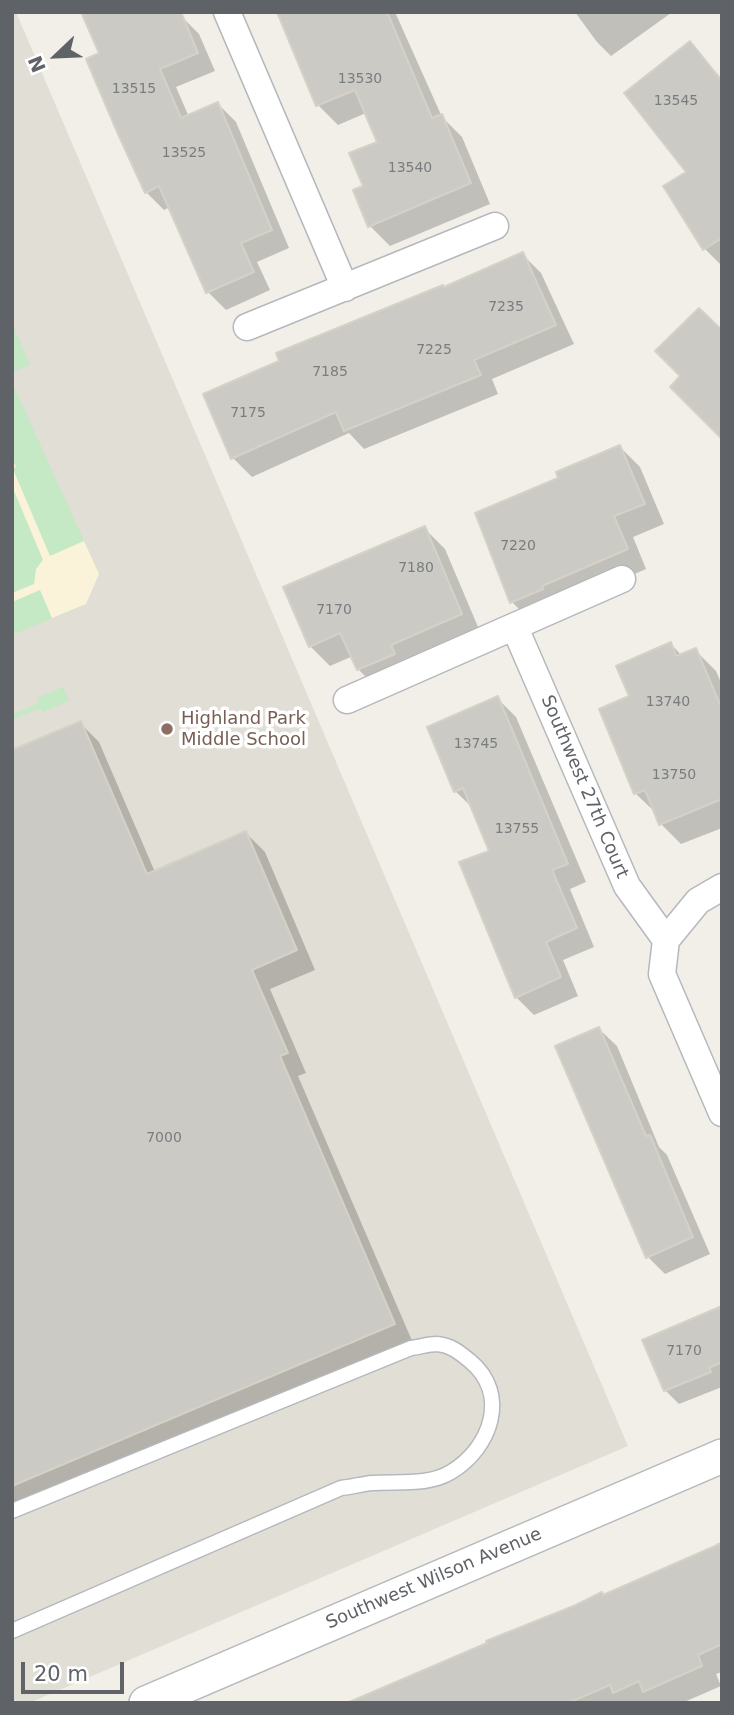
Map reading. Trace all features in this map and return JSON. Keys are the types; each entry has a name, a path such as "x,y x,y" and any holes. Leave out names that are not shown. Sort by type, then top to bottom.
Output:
{"street":[{"path":"227,12 345,288"},
{"path":"247,327 495,226"},
{"path":"347,700 622,579"},
{"name":"Southwest 27th Court","path":"515,628 627,886 666,940"},
{"path":"722,887 698,901 666,940 662,974 722,1113"},
{"name":"Southwest Wilson Avenue","path":"146,1703 722,1456"}],"lane":[{"path":"12,1511 411,1348 437,1344 457,1350 475,1365 493,1399 492,1422 478,1449 449,1474 431,1479 372,1483 341,1489 12,1631"}],"shaded area":[{"name":"Highland Park Middle School","path":"12,12 16,12 628,1446 29,1703 12,1703"}],"green space":[{"path":"12,323 30,365 12,372"},
{"path":"12,382 99,574 86,604 12,635"},
{"path":"63,687 69,701 43,712 40,708 12,720 12,715 38,703 37,698"}],"sand":[{"path":"12,458 16,467 13,469 50,556 84,541 99,574 86,604 52,618 40,590 12,602 12,593 34,584 36,569 43,560 12,486"}],"building":[{"path":"81,12 181,12 198,53 160,69 181,118 218,102 272,230 241,243 254,272 206,293 159,186 145,193 118,134 86,59 99,53"},
{"path":"277,12 387,12 432,118 442,114 471,183 368,227 353,190 363,186 349,153 377,142 355,90 316,106"},
{"path":"690,41 722,81 722,238 703,250 663,186 686,172 624,93"},
{"path":"523,252 556,325 474,360 481,375 344,431 336,412 231,459 203,394 279,361 276,353 443,285 444,287"},
{"path":"699,308 722,330 722,439 670,387 680,376 655,351"},
{"path":"620,445 645,504 614,516 628,549 542,586 543,589 510,603 475,513 558,478 556,472"},
{"path":"425,526 462,614 391,645 395,654 357,670 340,633 309,647 283,587"},
{"path":"671,642 676,656 696,648 722,709 722,799 659,825 645,790 634,794 599,709 629,696 616,666"},
{"path":"498,696 568,864 552,870 577,928 546,942 561,977 515,998 459,862 489,851 463,788 454,792 427,727"},
{"path":"81,721 147,874 246,831 297,950 252,970 288,1053 280,1056 395,1324 12,1486 12,750"},
{"path":"599,1027 646,1136 650,1135 693,1237 646,1258 555,1046"},
{"path":"722,1306 722,1362 709,1368 711,1372 664,1391 642,1340"},
{"path":"722,1543 722,1644 698,1655 702,1666 643,1692 639,1681 613,1693 610,1685 568,1703 347,1703 487,1643 486,1641 602,1592 603,1595"}],"place":[{"name":"Highland Park Middle School","path":"167,729"}]}
